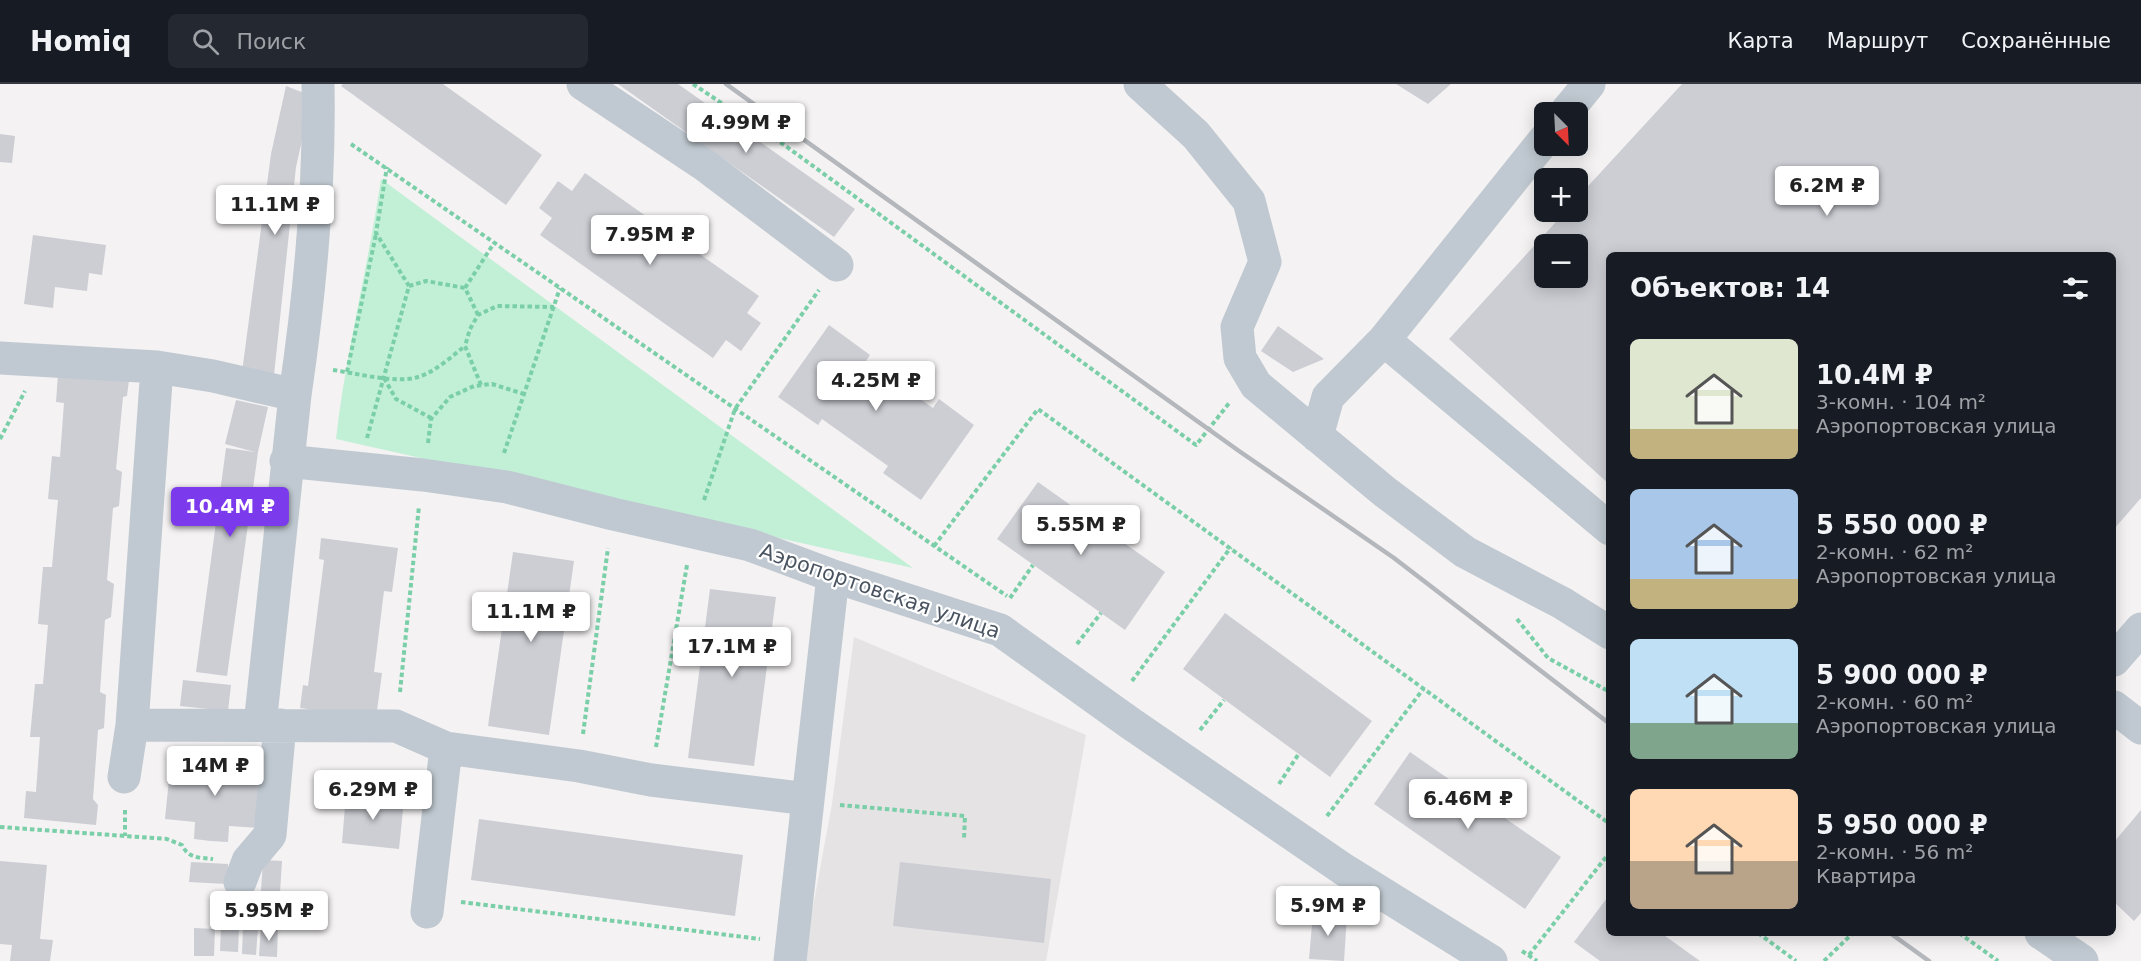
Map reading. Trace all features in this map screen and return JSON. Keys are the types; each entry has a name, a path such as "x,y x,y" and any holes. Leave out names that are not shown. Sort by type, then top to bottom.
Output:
{"street":[{"path":"244,872 270,835 270,725 286,461 306,316 318,122 318,84"},
{"path":"583,84 706,166 837,265"},
{"path":"1140,84 1196,135 1249,201 1265,262 1238,327 1240,358 1256,385 1465,552 1562,603 1606,630"},
{"path":"1574,102 1589,84"},
{"path":"1317,436 1328,397 1384,340 1534,153"},
{"path":"1384,340 1606,526"},
{"path":"0,358 157,367 213,376 297,380"},
{"path":"124,777 132,725 157,367"},
{"name":"Аэропортовская улица","path":"286,461 424,464 613,514 750,545 833,576 1000,630 1342,869 1505,955"},
{"path":"791,952 833,576"},
{"path":"2116,658 2141,629"},
{"path":"2116,709 2141,728"},
{"path":"132,725 396,726 446,748 579,766 651,780 807,799"},
{"path":"429,905 446,748"},
{"path":"2045,936 2082,961"}],"path":[{"path":"693,84 796,154 1196,446 1250,374"},
{"path":"318,122 387,167 1019,604"},
{"path":"347,372 376,233 387,167"},
{"path":"365,445 409,285 376,233"},
{"path":"465,288 494,243"},
{"path":"409,285 426,281 465,288"},
{"path":"465,288 478,315"},
{"path":"493,484 560,288"},
{"path":"297,380 347,372 383,378 417,378 465,346 470,329 478,315 497,306 554,307"},
{"path":"465,346 481,385"},
{"path":"0,438 40,361"},
{"path":"383,378 396,399 431,418"},
{"path":"396,726 431,418 450,397 481,385 492,384 524,394"},
{"path":"934,546 1038,409 1606,821"},
{"path":"579,766 613,514"},
{"path":"1132,681 1231,547"},
{"path":"1010,598 1033,565"},
{"path":"1077,644 1101,613"},
{"path":"1513,614 1548,657 1606,690"},
{"path":"1067,637 1086,650"},
{"path":"1123,675 1142,688"},
{"path":"1328,816 1424,688"},
{"path":"1191,722 1211,736"},
{"path":"1269,776 1289,790"},
{"path":"807,799 832,804 965,816 964,839"},
{"path":"1318,810 1337,823"},
{"path":"0,826 167,839 182,845 186,854 192,857 244,872"},
{"path":"1529,955 1606,857"},
{"path":"429,905 791,952"},
{"path":"1762,936 1796,961"},
{"path":"1824,961 1850,936"},
{"path":"1963,936 1998,961"},
{"path":"1505,955 1529,955 1537,961"}],"shaded area":[{"path":"854,637 1086,735 1046,961 803,961 832,804"}],"green space":[{"path":"381,179 913,568 336,439 345,374"}],"building":[{"path":"343,84 443,84 542,155 506,205 341,86"},
{"path":"618,84 678,84 855,209 834,237"},
{"path":"1396,84 1451,84 1428,104"},
{"path":"1682,84 2141,84 2141,498 2116,527 2116,252 1606,252 1606,481 1449,339 1534,246 1534,288 1588,288 1588,234 1545,234 1556,222 1588,222 1588,186"},
{"path":"286,86 312,96 296,167 274,375 242,372 271,154"},
{"path":"0,134 15,136 12,163 0,162"},
{"path":"585,173 759,296 747,313 761,323 741,351 726,340 713,358 540,235 552,218 539,208 558,181 572,191"},
{"path":"33,235 106,245 102,275 89,273 87,291 55,287 53,308 24,304"},
{"path":"829,325 870,355 866,361 933,408 939,399 974,425 921,500 883,473 888,466 822,419 818,425 778,397"},
{"path":"1278,326 1324,359 1293,372 1261,351"},
{"path":"58,374 129,380 127,396 123,397 116,469 122,472 119,506 113,508 107,580 114,584 111,617 105,620 100,692 106,695 104,728 98,730 93,799 98,805 96,825 24,818 26,791 36,792 40,737 30,737 35,684 43,684 48,625 38,624 43,567 52,567 58,500 48,499 52,456 60,457 64,403 56,402"},
{"path":"236,400 268,407 258,452 227,676 196,672 226,448 255,452 225,444"},
{"path":"1038,482 1165,572 1125,630 997,539"},
{"path":"321,538 398,548 392,592 384,591 374,672 382,673 376,718 300,708 303,685 308,686 324,560 319,559"},
{"path":"513,552 574,561 549,735 488,726"},
{"path":"710,589 776,597 754,766 688,758"},
{"path":"1225,613 1372,721 1330,777 1183,669"},
{"path":"183,680 231,685 228,711 180,706"},
{"path":"1410,752 1561,857 1525,909 1374,804"},
{"path":"171,759 266,767 260,828 229,826 228,842 211,841 194,839 195,822 165,819"},
{"path":"346,794 404,800 399,849 342,843"},
{"path":"2141,810 2141,913 2134,921 2116,904 2116,840"},
{"path":"479,819 743,855 735,916 471,880"},
{"path":"263,860 282,861 280,892 261,891"},
{"path":"0,861 47,865 40,939 53,940 50,961 10,961 12,945 0,944"},
{"path":"191,862 228,864 227,884 189,882"},
{"path":"900,862 1051,879 1044,943 893,926"},
{"path":"1606,899 1606,936 1665,936 1700,961 1600,961 1574,942"},
{"path":"1313,913 1347,915 1344,961 1309,959"},
{"path":"243,926 258,927 256,955 242,954"},
{"path":"261,926 278,927 277,957 259,956"},
{"path":"221,927 239,928 238,952 220,951"},
{"path":"194,928 215,929 214,956 194,956"}],"railway":[{"path":"726,84 1239,451 1394,558 1606,721"},
{"path":"1894,936 1929,961"}]}
